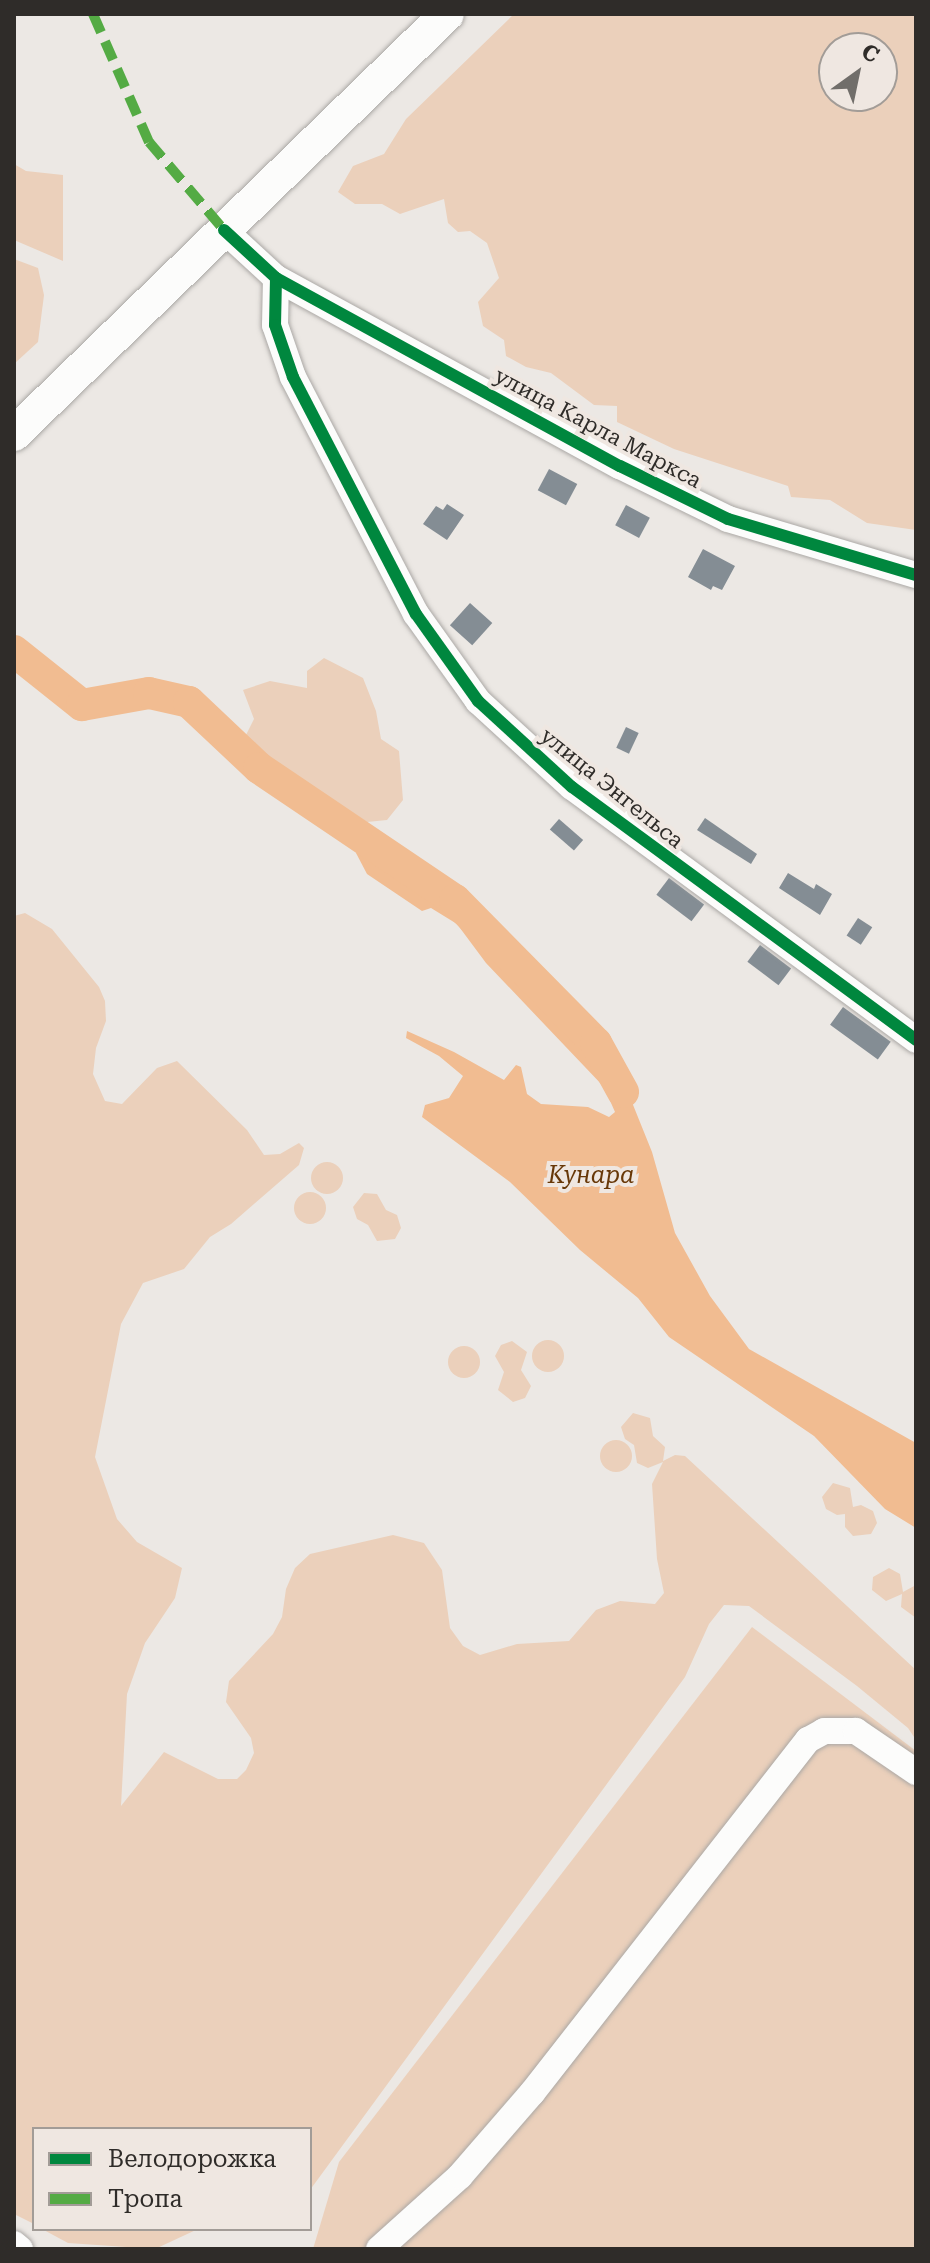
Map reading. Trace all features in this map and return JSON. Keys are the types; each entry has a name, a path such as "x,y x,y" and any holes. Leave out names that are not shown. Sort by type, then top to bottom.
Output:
{"main road":[{"path":"14,434 447,14"}],"street":[{"name":"улица Карла Маркса","path":"224,230 276,278 620,466 728,519 916,575"},
{"name":"улица Энгельса","path":"276,278 275,325 293,377 416,614 478,701 572,787 916,1040"},
{"path":"379,2249 460,2176 532,2093 808,1740 824,1731 856,1731 916,1772"},
{"path":"14,2244 20,2249"}],"shaded area":[{"path":"514,14 916,14 916,530 867,523 830,500 791,497 788,486 674,449 617,422 617,406 594,405 551,373 526,367 506,356 504,340 483,326 478,302 499,278 487,243 470,231 458,232 448,223 444,199 400,214 382,204 355,204 338,192 353,166 384,154 406,119"},
{"path":"14,164 26,171 63,175 63,261 14,240"},
{"path":"14,259 38,268 44,295 38,342 14,364"},
{"path":"324,658 363,678 376,711 381,739 399,751 403,800 387,820 367,822 243,741 254,719 243,690 270,681 307,688 307,671"},
{"path":"25,913 52,929 99,987 105,1001 106,1021 96,1048 93,1074 105,1101 122,1104 157,1068 177,1061 247,1130 264,1155 280,1154 299,1143 304,1148 299,1165 231,1224 210,1237 184,1269 143,1283 121,1324 95,1457 117,1519 137,1542 182,1568 175,1598 145,1643 127,1694 121,1806 164,1752 218,1779 237,1779 246,1770 254,1753 251,1738 226,1702 229,1681 273,1634 282,1617 286,1589 295,1568 310,1554 393,1535 424,1543 442,1570 450,1628 463,1646 480,1655 517,1644 569,1641 596,1610 620,1601 655,1604 664,1593 657,1559 652,1484 663,1462 648,1468 637,1463 634,1445 625,1439 621,1427 633,1413 650,1418 653,1436 665,1447 663,1461 675,1455 685,1456 916,1670 916,1740 908,1728 857,1686 749,1606 724,1605 709,1624 685,1677 312,2187 312,2127 32,2127 32,2223 14,2214 14,916"},
{"path":"327,1162 338,1167 343,1178 338,1189 327,1194 316,1189 311,1178 316,1167"},
{"path":"310,1192 321,1197 326,1208 321,1219 310,1224 299,1219 294,1208 299,1197"},
{"path":"364,1193 377,1194 386,1210 397,1215 401,1228 395,1239 377,1241 368,1225 357,1219 353,1207"},
{"path":"548,1340 559,1345 564,1356 559,1367 548,1372 537,1367 532,1356 537,1345"},
{"path":"512,1341 527,1352 521,1370 531,1386 525,1398 513,1402 498,1390 504,1372 495,1356 501,1345"},
{"path":"464,1346 475,1351 480,1362 475,1373 464,1378 453,1373 448,1362 453,1351"},
{"path":"616,1440 627,1445 632,1456 627,1467 616,1472 605,1467 600,1456 605,1445"},
{"path":"833,1483 850,1488 853,1507 861,1505 873,1511 877,1523 871,1534 853,1536 845,1527 845,1514 837,1515 826,1509 822,1497"},
{"path":"889,1568 900,1574 903,1592 916,1585 916,1618 901,1607 902,1594 886,1601 872,1590 873,1577"},
{"path":"752,1627 916,1751 916,2249 313,2249 339,2162"},
{"path":"46,2231 194,2231 155,2249 68,2243"}],"water":[{"name":"Кунара","path":"373,837 391,857 471,913 489,935 543,983 621,1075 652,1152 675,1233 710,1296 749,1349 916,1443 916,1528 885,1509 814,1436 669,1337 638,1298 580,1250 510,1182 422,1117 425,1105 449,1098 463,1076 439,1056 406,1038 407,1031 454,1052 504,1080 516,1065 521,1067 527,1094 541,1104 588,1107 609,1117 615,1112 604,1087 486,963 457,924 431,908 422,911 367,874 356,853"}],"building":[{"path":"549,469 577,484 566,505 538,490"},
{"path":"447,504 464,515 447,540 423,524 436,506 443,510"},
{"path":"626,505 650,518 639,538 615,525"},
{"path":"703,549 735,566 722,590 713,586 711,590 688,577"},
{"path":"470,603 492,623 472,645 450,625"},
{"path":"626,727 639,733 629,754 616,748"},
{"path":"705,818 757,854 751,864 697,830"},
{"path":"559,819 583,840 574,851 550,830"},
{"path":"788,873 814,889 816,884 832,894 820,915 779,888"},
{"path":"669,878 704,904 692,921 656,895"},
{"path":"858,918 872,927 861,945 847,936"},
{"path":"760,945 791,968 779,985 747,962"},
{"path":"843,1007 891,1042 878,1059 830,1025"}],"waterway":[{"name":"Кунара","path":"14,651 82,705 149,693 189,702 259,768 455,900 596,1043 623,1092"}],"marked path":[{"path":"93,14 149,142 224,230"}],"cycle path":[{"path":"224,230 276,278 620,466 728,519 916,575"},
{"path":"276,278 275,325 293,377 416,614 478,701 572,787 916,1040"}]}
